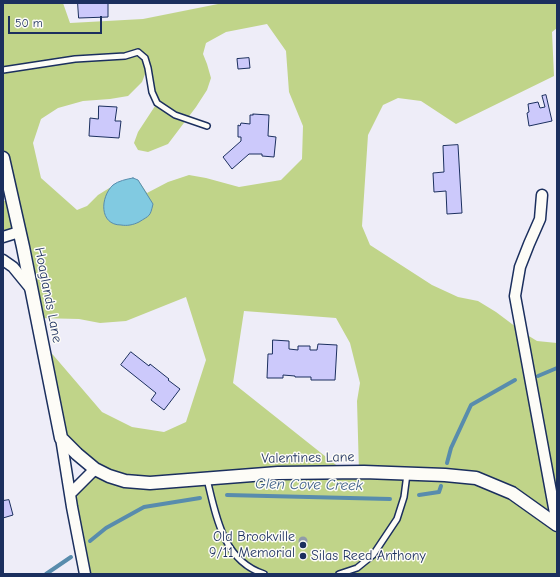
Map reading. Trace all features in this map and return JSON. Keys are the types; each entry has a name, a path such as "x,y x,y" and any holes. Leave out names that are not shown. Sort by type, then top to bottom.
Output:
{"street":[{"name":"Hoaglands Lane","path":"3,158 61,438"},
{"path":"542,194 540,219 520,267 515,296 557,525"},
{"path":"3,237 19,232"},
{"path":"3,260 13,267 31,289"},
{"path":"61,438 85,574"},
{"name":"Valentines Lane","path":"61,438 77,454 95,468 109,476 125,481 150,483 278,473 364,472 445,475 476,478 512,493 557,525"},
{"path":"70,494 95,468"}],"lane":[{"path":"3,70 75,59 125,56 138,52 145,58 152,92 157,103 175,115 207,126"},
{"path":"339,574 357,568 373,555 397,519 404,497 407,473"},
{"path":"206,478 216,515 230,548 246,566 264,574"}],"green space":[{"path":"3,3 63,3 70,23 143,19 223,3 557,3 557,28 552,32 554,76 456,124 421,101 398,98 383,105 368,135 362,226 370,245 432,285 458,297 478,301 537,341 557,343 557,574 85,574 70,494 93,472 62,437 42,342 102,412 132,427 164,432 186,422 206,360 186,297 126,321 100,323 79,319 38,318 22,231 3,237 3,201 15,200 3,151","holes":["267,24 286,51 289,92 303,126 302,159 281,180 239,187 189,175 168,182 147,193 138,180 130,179 114,185 98,195 87,206 77,210 41,178 33,143 41,119 58,108 83,101 128,96 142,82 147,69 157,103 138,132 134,143 138,150 148,152 168,144 207,90 211,78 203,54 206,43 226,32","244,311 336,318 350,343 360,383 357,401 359,472 345,472 233,383"]}],"water":[{"path":"133,178 138,180 153,204 150,214 132,225 114,224 105,216 104,203 106,196 113,185 123,180"}],"building":[{"path":"78,3 108,3 108,17 79,18"},
{"path":"249,58 250,68 238,69 237,59"},
{"path":"546,95 552,121 529,126 527,113 529,112 528,104 538,102 540,108 545,107 542,96"},
{"path":"99,106 117,107 115,121 121,121 119,138 89,136 90,118 98,119"},
{"path":"250,115 269,115 268,136 276,137 274,157 262,156 262,154 249,154 232,169 223,157 241,141 241,137 238,137 238,125 240,126 241,123 250,124"},
{"path":"458,145 462,213 447,214 446,191 434,192 433,173 444,172 443,146"},
{"path":"273,340 289,341 289,349 298,350 298,346 310,346 310,350 317,350 318,344 337,345 335,380 311,380 311,377 283,375 283,378 267,378 268,354 272,354"},
{"path":"131,352 149,366 150,364 180,389 164,410 151,400 156,393 121,365"},
{"path":"9,500 13,515 3,518 3,501"}],"waterway":[{"name":"Glen Cove Creek","path":"538,376 557,368"},
{"name":"Glen Cove Creek","path":"447,463 451,448 471,405 515,380"},
{"name":"Glen Cove Creek","path":"419,495 439,492 441,486"},
{"name":"Glen Cove Creek","path":"227,495 390,499"},
{"name":"Glen Cove Creek","path":"90,541 106,528 144,507 200,498"},
{"name":"Glen Cove Creek","path":"46,574 71,557"}],"place":[{"name":"Old Brookville 9/11 Memorial","path":"303,545"},
{"name":"Silas Reed Anthony","path":"303,556"}]}
